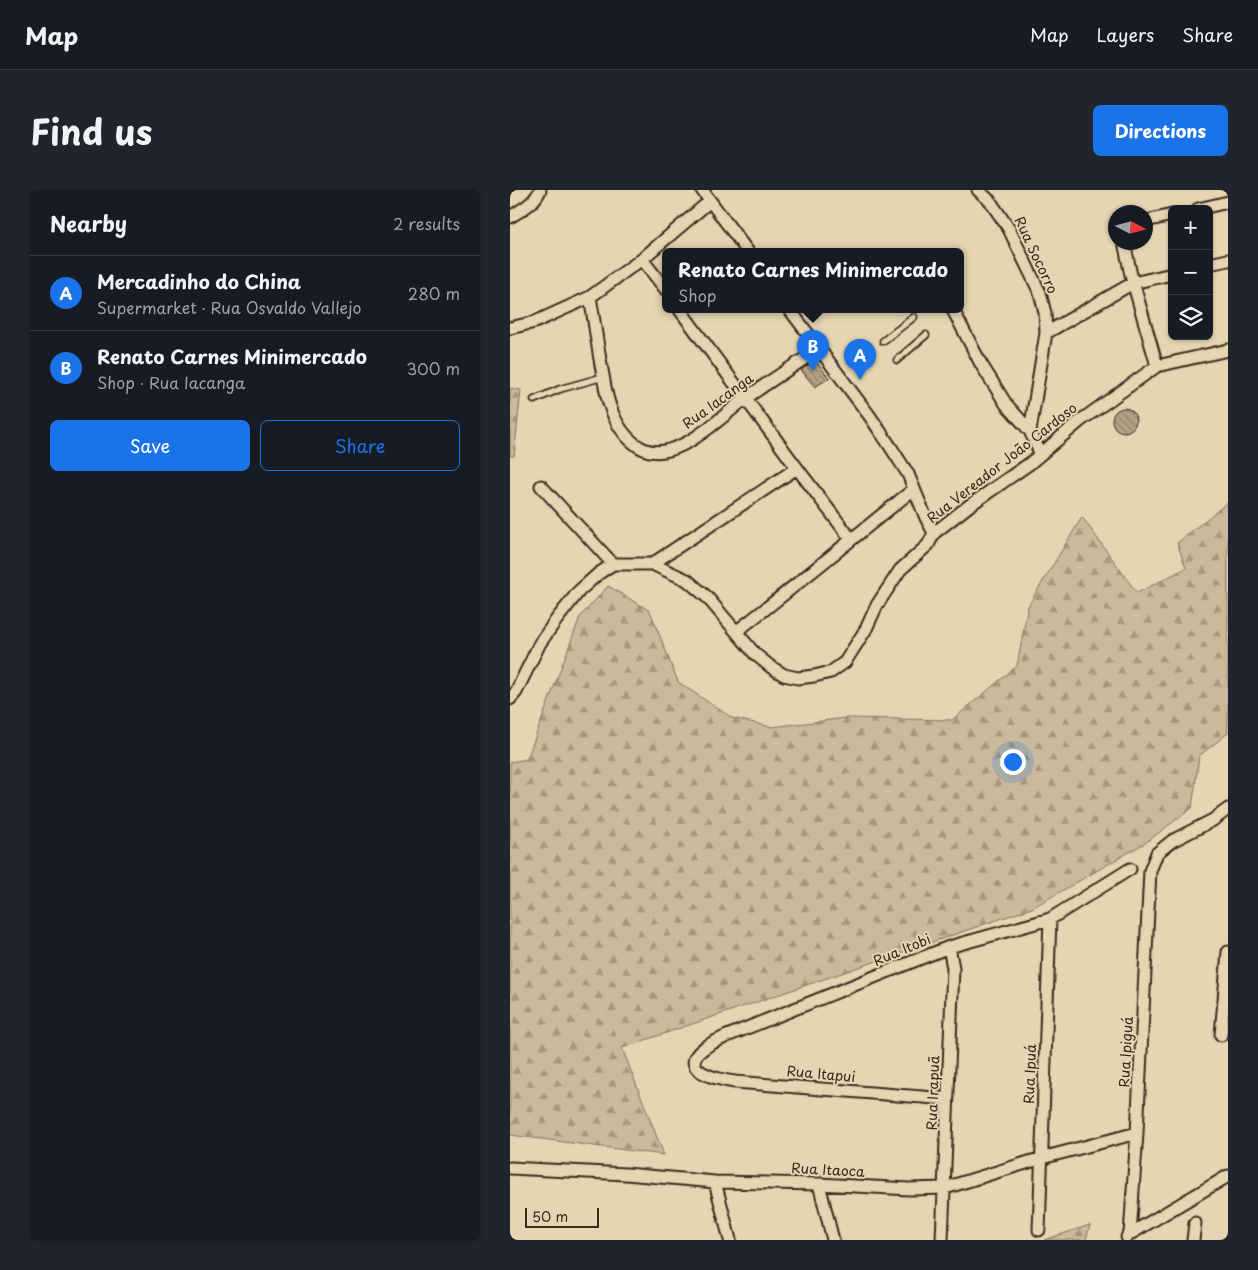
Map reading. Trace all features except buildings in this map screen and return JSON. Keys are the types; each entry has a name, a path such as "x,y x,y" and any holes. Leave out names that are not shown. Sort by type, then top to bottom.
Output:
{"street":[{"path":"510,217 530,204 540,190"},
{"path":"702,190 745,248"},
{"name":"Rua Socorro","path":"978,190 990,201 1009,229 1036,285 1045,313 1046,332 1030,431"},
{"path":"510,328 535,322 590,297 642,259 710,201"},
{"path":"1213,206 1228,202"},
{"path":"1153,219 1168,216"},
{"path":"1126,250 1133,283 1158,366"},
{"path":"642,259 662,285"},
{"path":"1213,263 1228,260"},
{"path":"1046,332 1133,283 1168,275"},
{"name":"Rua Iacanga","path":"590,297 610,406 620,428 630,441 653,452 666,451 680,446 702,433 746,399 819,349"},
{"path":"682,313 796,468 851,538"},
{"path":"792,313 890,446 908,474 934,533"},
{"path":"954,313 980,364 1006,404 1030,431 1040,453"},
{"name":"Rua Vereador João Cardoso","path":"652,564 687,580 707,597 755,654 770,667 784,675 798,678 831,672 845,662 900,570 928,546 934,533 1029,464 1040,453 1088,416 1158,366 1228,350"},
{"path":"512,695 540,644 557,619 579,591 598,574 613,564 652,564 796,468"},
{"path":"541,486 613,564"},
{"path":"737,631 788,593 851,538 914,489"},
{"name":"Rua Ipiguá","path":"1127,1237 1137,1133 1150,871 1157,853 1172,841 1213,820 1228,809"},
{"name":"Rua Itobi","path":"696,1067 695,1060 698,1054 709,1045 727,1036 949,947 1050,919 1130,869"},
{"name":"Rua Ipuá","path":"1039,1230 1050,919"},
{"name":"Rua Irapuã","path":"942,1240 953,968 949,947"},
{"path":"1221,1035 1228,952"},
{"name":"Rua Itapui","path":"696,1067 701,1073 708,1076 735,1082 948,1100"},
{"name":"Rua Itaoca","path":"510,1168 626,1174 715,1182 819,1184 910,1189 945,1188 1042,1158 1137,1133"},
{"path":"1127,1237 1228,1176"},
{"path":"715,1182 730,1240"},
{"path":"819,1184 833,1240"},
{"path":"1193,1240 1195,1223"}],"lane":[{"path":"883,342 914,317"},
{"path":"897,360 926,336"},
{"path":"534,400 560,389 604,377"}],"green space":[{"path":"510,388 521,390 514,456 510,456"},
{"path":"1228,502 1228,733 1199,756 1192,808 1145,843 1032,908 622,1048 664,1155 510,1135 510,762 527,759 580,617 608,586 650,611 678,682 732,718 772,727 846,718 952,720 1017,666 1028,606 1082,517 1137,593 1186,568 1177,543"},
{"path":"1090,1225 1086,1240 1044,1240"}],"place":[{"name":"Renato Carnes Minimercado","path":"813,371"},
{"name":"Mercadinho do China","path":"860,380"}]}
